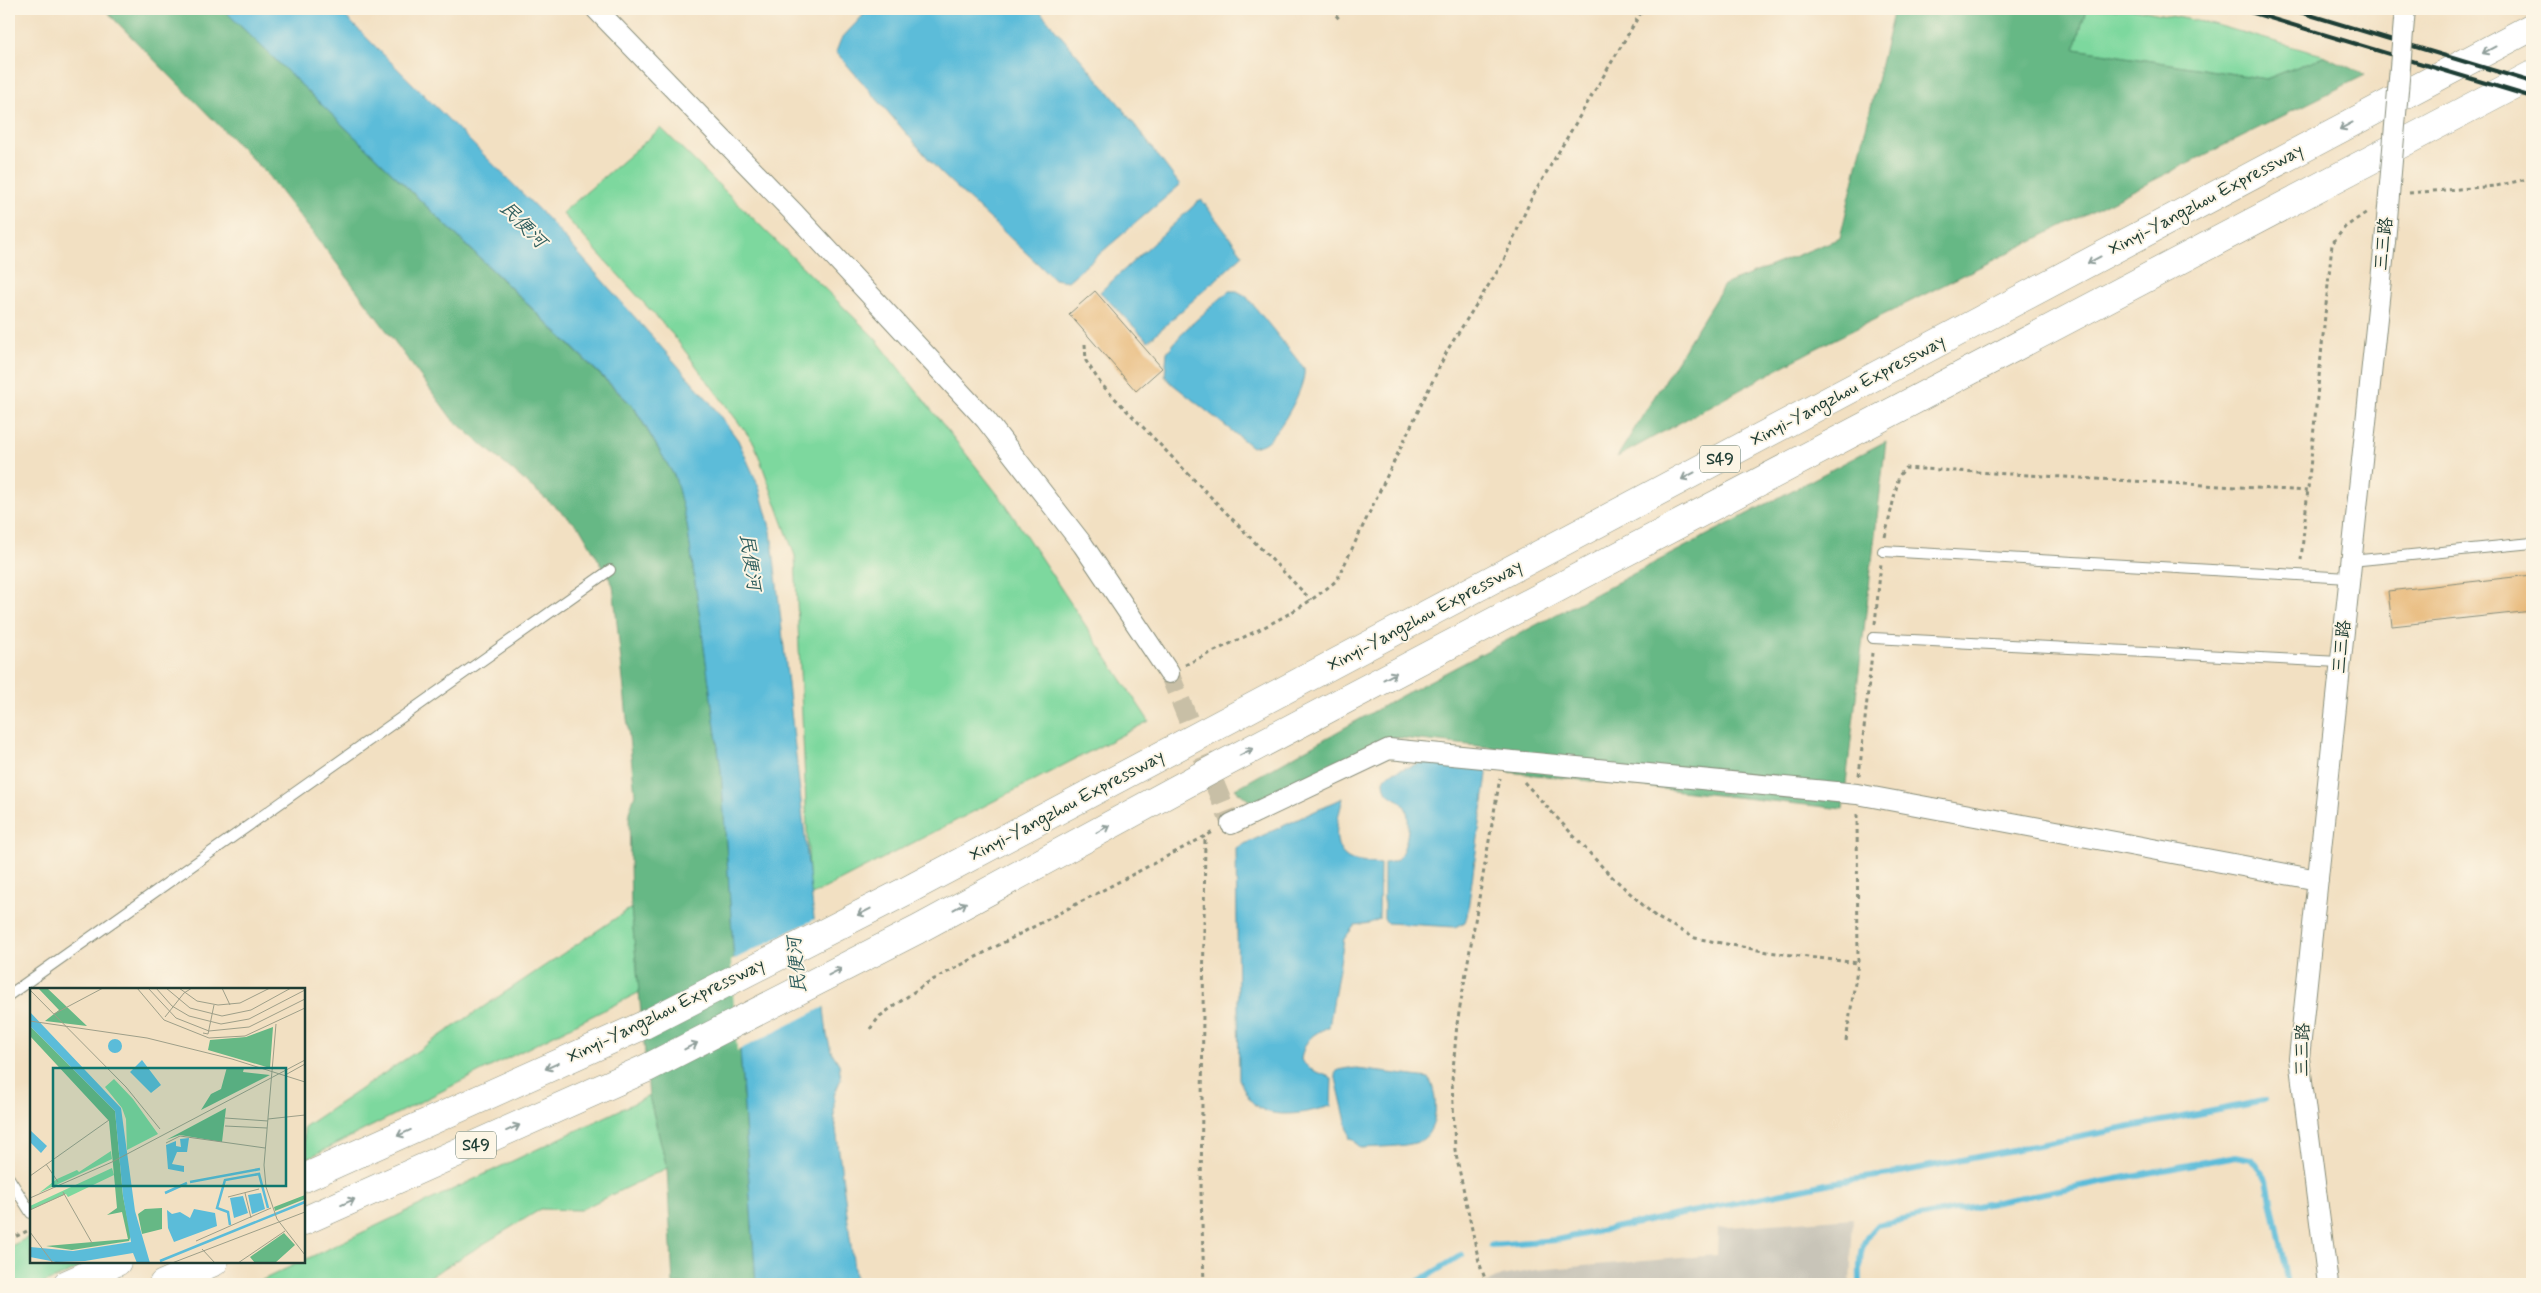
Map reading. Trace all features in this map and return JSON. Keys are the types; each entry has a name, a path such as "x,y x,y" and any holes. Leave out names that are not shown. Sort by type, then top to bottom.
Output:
{"highway":[{"name":"Xinyi-Yangzhou Expressway","path":"305,1178 644,1025 908,890 2532,27"},
{"name":"Xinyi-Yangzhou Expressway","path":"305,1222 647,1068 917,930 1208,772 2532,75"},
{"path":"67,1284 115,1263"},
{"path":"163,1284 212,1263"}],"street":[{"path":"596,9 795,214 986,420 1083,545 1169,673"},
{"name":"三三路","path":"2328,1284 2299,1058 2385,242 2405,9"},
{"path":"1231,824 1389,749 1857,794 2318,880"}],"lane":[{"path":"1883,552 2350,569 2532,543"},
{"path":"9,995 610,570"},
{"path":"1874,638 2340,662"},
{"path":"9,1178 30,1211"}],"path":[{"path":"1331,9 1340,20"},
{"path":"1169,673 1312,600 1337,580 1448,348 1502,264 1532,197 1643,9"},
{"path":"1085,344 1086,360 1101,384 1312,600"},
{"path":"1503,760 1608,873 1656,917 1695,938 1768,952 1858,963"},
{"path":"1487,1284 1479,1262 1455,1150 1452,1081 1457,1024 1503,760"},
{"path":"870,1029 880,1016 924,984 1231,824"},
{"path":"1204,1284 1201,1183 1205,836"},
{"path":"9,1240 30,1230"}],"shaded area":[{"path":"1853,1218 1850,1284 1483,1284 1501,1276 1535,1270 1717,1255 1718,1228"}],"green space":[{"path":"104,9 223,9 634,408 675,477 687,524 721,770 756,1284 673,1284 667,1168 649,1096 631,908 629,812 635,794 613,585 580,528 452,419 338,265 266,173"},
{"path":"1894,9 2086,9 2075,49 2266,79 2325,56 2365,75 1813,350 1617,457 1724,285 1840,238"},
{"path":"2086,9 2135,9 2213,24 2325,56 2266,79 2075,49"},
{"path":"661,128 875,338 1003,501 1149,721 810,896 795,556 754,443 673,335 562,213"},
{"path":"1886,441 1843,809 1509,772 1508,749 1391,737 1253,804 1235,789 1403,695"},
{"path":"631,908 640,992 305,1160 305,1126"},
{"path":"649,1096 667,1168 580,1210 541,1209 418,1284 254,1284 298,1263 305,1263 305,1260"},
{"path":"30,1236 30,1263 92,1263 42,1284 9,1284 9,1247"}],"water":[{"name":"民便河","path":"223,9 338,9 547,218 709,401 738,440 759,487 771,531 827,1035 831,1051 839,1064 841,1079 834,1095 834,1113 856,1284 756,1284 721,770 687,524 675,477 634,407"},
{"path":"869,9 1038,9 1119,104 1180,185 1068,281 1054,279 939,171 836,52 841,39"},
{"path":"1201,199 1243,255 1148,341 1100,292"},
{"path":"1229,291 1237,291 1246,296 1304,368 1304,376 1297,396 1279,428 1266,442 1252,447 1165,376 1167,352 1185,330"},
{"path":"1430,760 1479,764 1486,768 1487,774 1467,916 1465,922 1455,927 1387,923 1384,918 1384,863 1395,861 1400,856 1406,843 1408,819 1402,802 1386,791 1384,778 1393,772"},
{"path":"1343,798 1337,822 1339,848 1344,855 1352,860 1380,864 1379,919 1370,923 1355,925 1344,939 1329,1027 1313,1035 1302,1053 1301,1060 1310,1069 1332,1078 1331,1106 1292,1114 1272,1113 1263,1110 1252,1102 1239,1079 1236,848"},
{"path":"1349,1068 1429,1078 1434,1093 1435,1113 1434,1122 1425,1137 1418,1142 1406,1145 1360,1148 1354,1140 1350,1139 1335,1074 1338,1070"}],"pier":[{"path":"817,918 826,1006 737,1051 731,961"}],"building":[{"path":"1095,291 1162,368 1136,391 1069,314"},
{"path":"2532,575 2532,611 2392,626 2388,591"}],"waterway":[{"path":"1491,1245 1556,1240 1831,1183 1890,1174 2264,1101"},
{"path":"1860,1284 1861,1252 1866,1239 1877,1225 2236,1156 2251,1159 2267,1180 2288,1284"},
{"path":"1414,1284 1462,1255"}],"tunnel":[{"path":"1169,673 1231,824"}],"railway":[{"path":"2240,9 2532,97"},
{"path":"2290,9 2532,82"}]}
